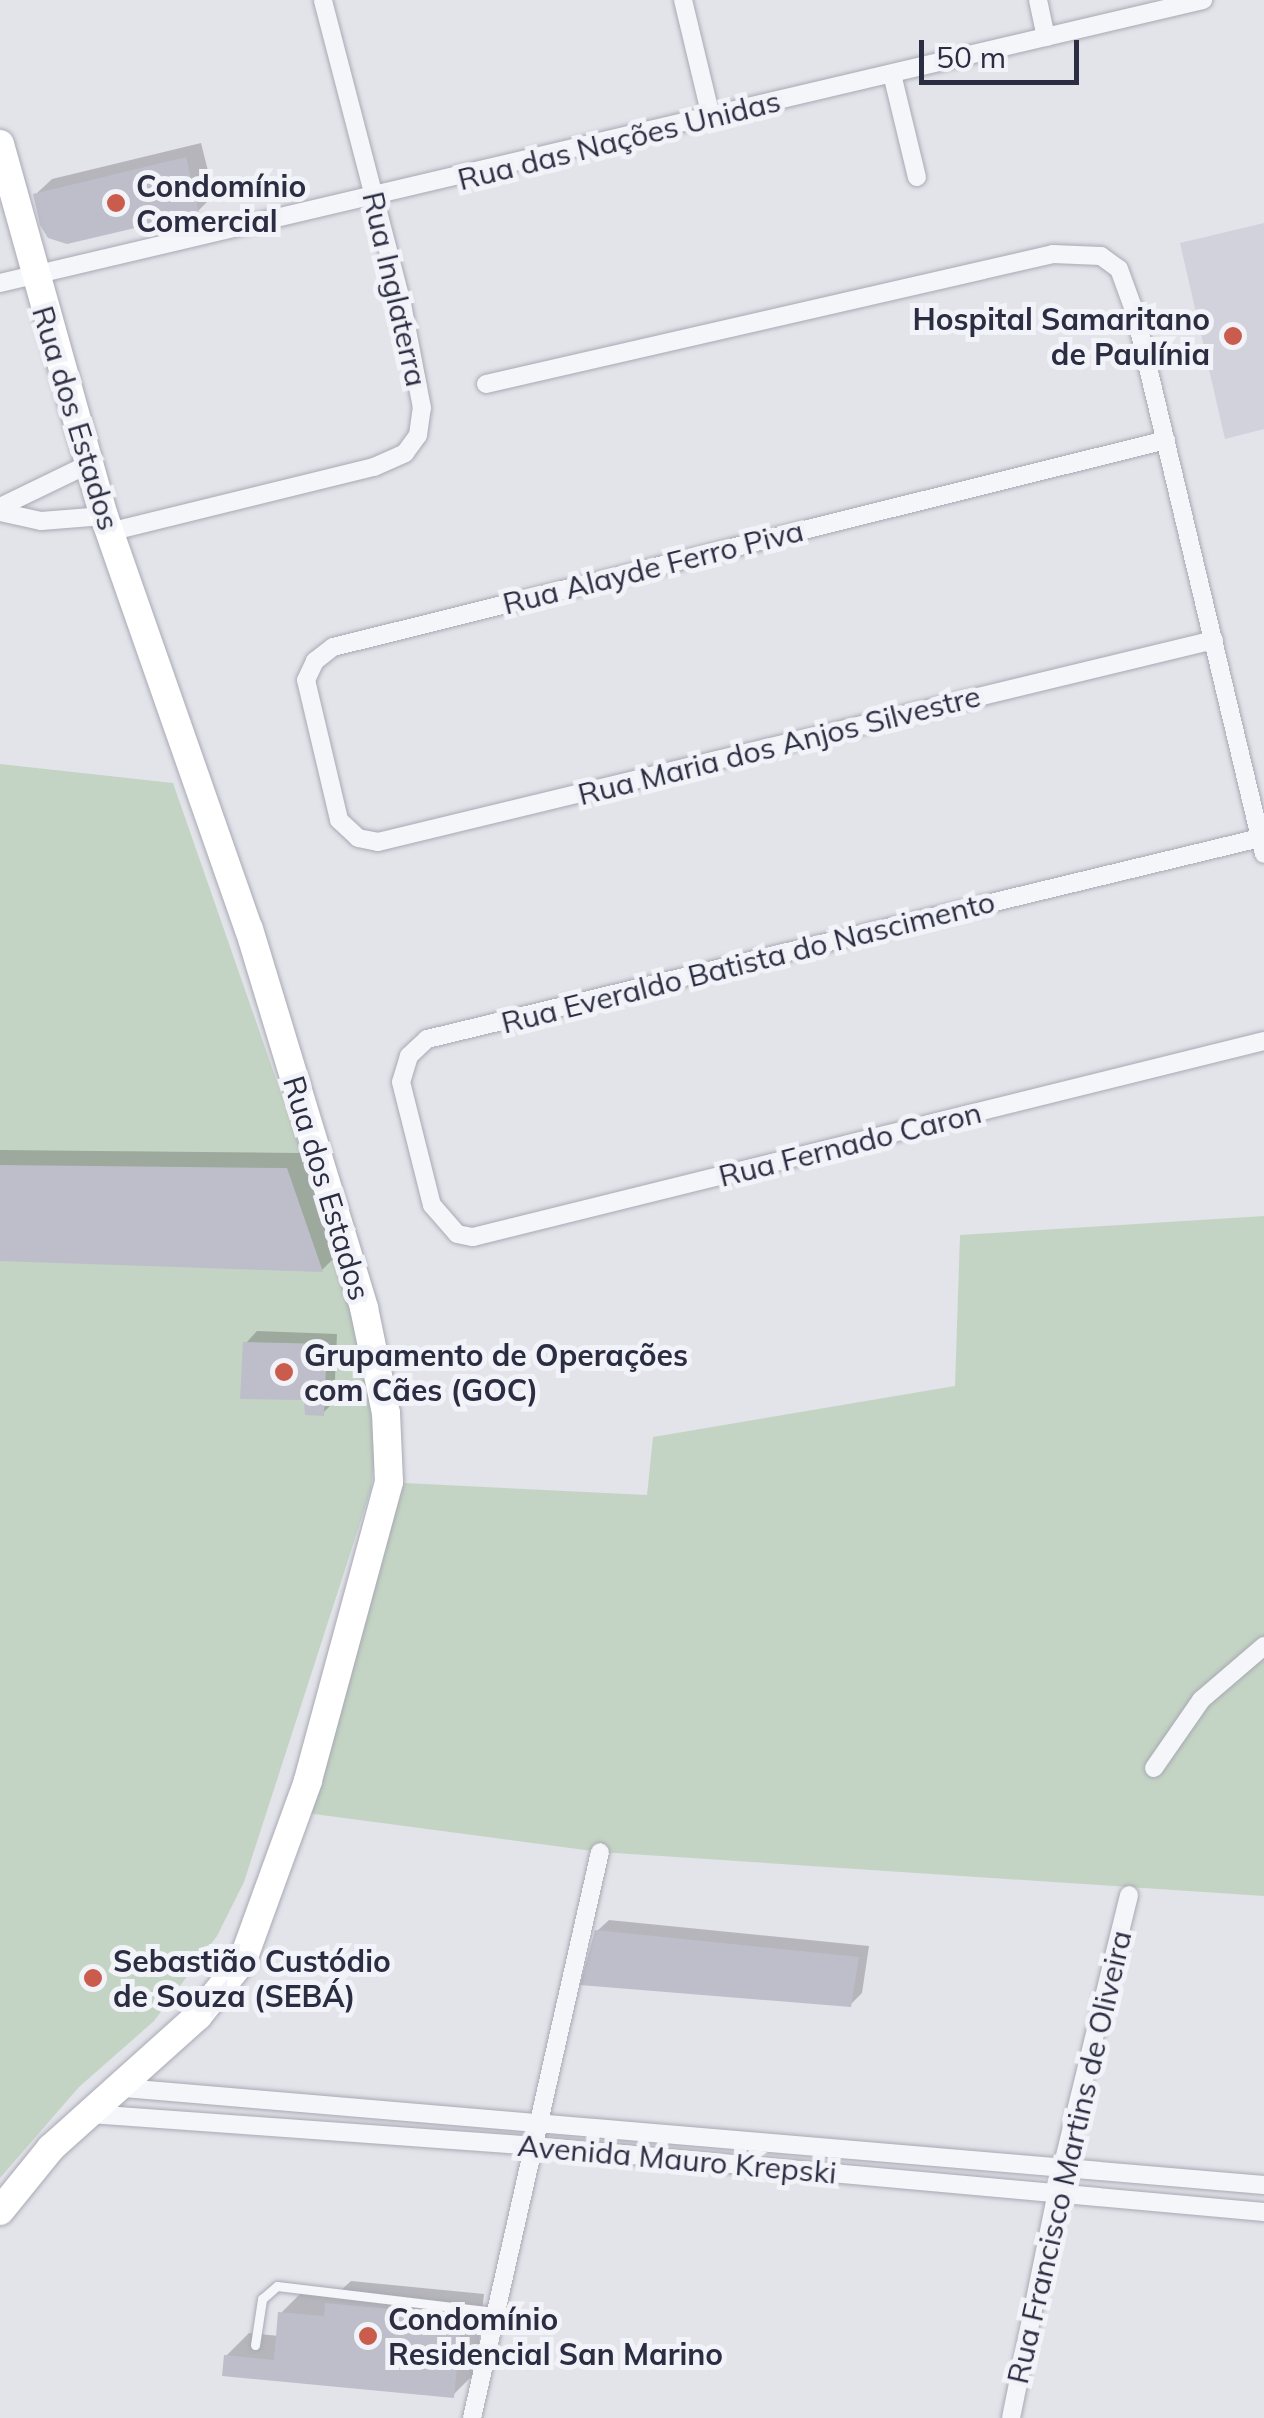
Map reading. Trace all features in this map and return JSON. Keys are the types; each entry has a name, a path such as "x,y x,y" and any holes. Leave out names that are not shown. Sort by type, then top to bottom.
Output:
{"street":[{"name":"Rua Inglaterra","path":"107,524 374,467 405,453 418,435 422,408 323,0"},
{"path":"683,0 711,117"},
{"path":"1038,0 1046,37"},
{"name":"Rua das Nações Unidas","path":"0,283 1203,0"},
{"path":"892,74 917,178"},
{"name":"Rua dos Estados","path":"0,144 107,524 249,929 364,1308 386,1413 389,1482 308,1780 243,1960 198,2016 124,2088 51,2148 0,2211"},
{"path":"486,384 1076,251 1101,256 1119,269 1166,440 1263,843"},
{"name":"Rua Alayde Ferro Piva","path":"346,829 306,680 315,661 334,647 1166,440"},
{"path":"0,510 89,464"},
{"path":"0,510 42,521 107,524"},
{"name":"Rua Maria dos Anjos Silvestre","path":"346,829 378,842 1214,640"},
{"name":"Rua Everaldo Batista do Nascimento","path":"441,1220 401,1082 409,1056 427,1039 1263,843"},
{"name":"Rua Fernado Caron","path":"441,1220 473,1237 1264,1041"},
{"path":"1154,1768 1201,1700 1264,1646"},
{"path":"472,2418 600,1852"},
{"name":"Rua Francisco Martins de Oliveira","path":"1011,2418 1056,2194 1129,1896"},
{"name":"Avenida Mauro Krepski","path":"124,2088 1264,2185"},
{"name":"Avenida Mauro Krepski","path":"90,2114 534,2146 1264,2212"}],"lane":[{"path":"255,2345 262,2299 277,2286 496,2312"}],"shaded area":[{"name":"Hospital Samaritano de Paulínia","path":"1264,223 1264,429 1225,439 1180,243"}],"green space":[{"path":"0,764 173,783 345,1277 368,1374 375,1456 371,1489 244,1882 217,1936 154,2021 79,2087 0,2178"},
{"path":"1264,1216 1264,1896 600,1852 299,1812 384,1482 647,1495 653,1437 955,1386 960,1235"}],"building":[{"name":"Condomínio Comercial","path":"186,157 199,213 67,244 48,238 40,225 33,194"},
{"path":"0,1165 287,1168 323,1272 0,1261"},
{"name":"Grupamento de Operações com Cães (GOC)","path":"243,1342 327,1344 324,1416 305,1415 304,1400 240,1399"},
{"path":"595,1930 859,1957 851,2007 580,1985"},
{"name":"Condomínio Residencial San Marino","path":"325,2303 462,2316 454,2398 222,2376 224,2355 274,2360 278,2312 324,2316"}],"place":[{"name":"Condomínio Comercial","path":"116,203"},
{"name":"Hospital Samaritano de Paulínia","path":"1233,336"},
{"name":"Grupamento de Operações com Cães (GOC)","path":"284,1372"},
{"name":"Sebastião Custódio de Souza (SEBÁ)","path":"93,1978"},
{"name":"Condomínio Residencial San Marino","path":"368,2336"}]}
